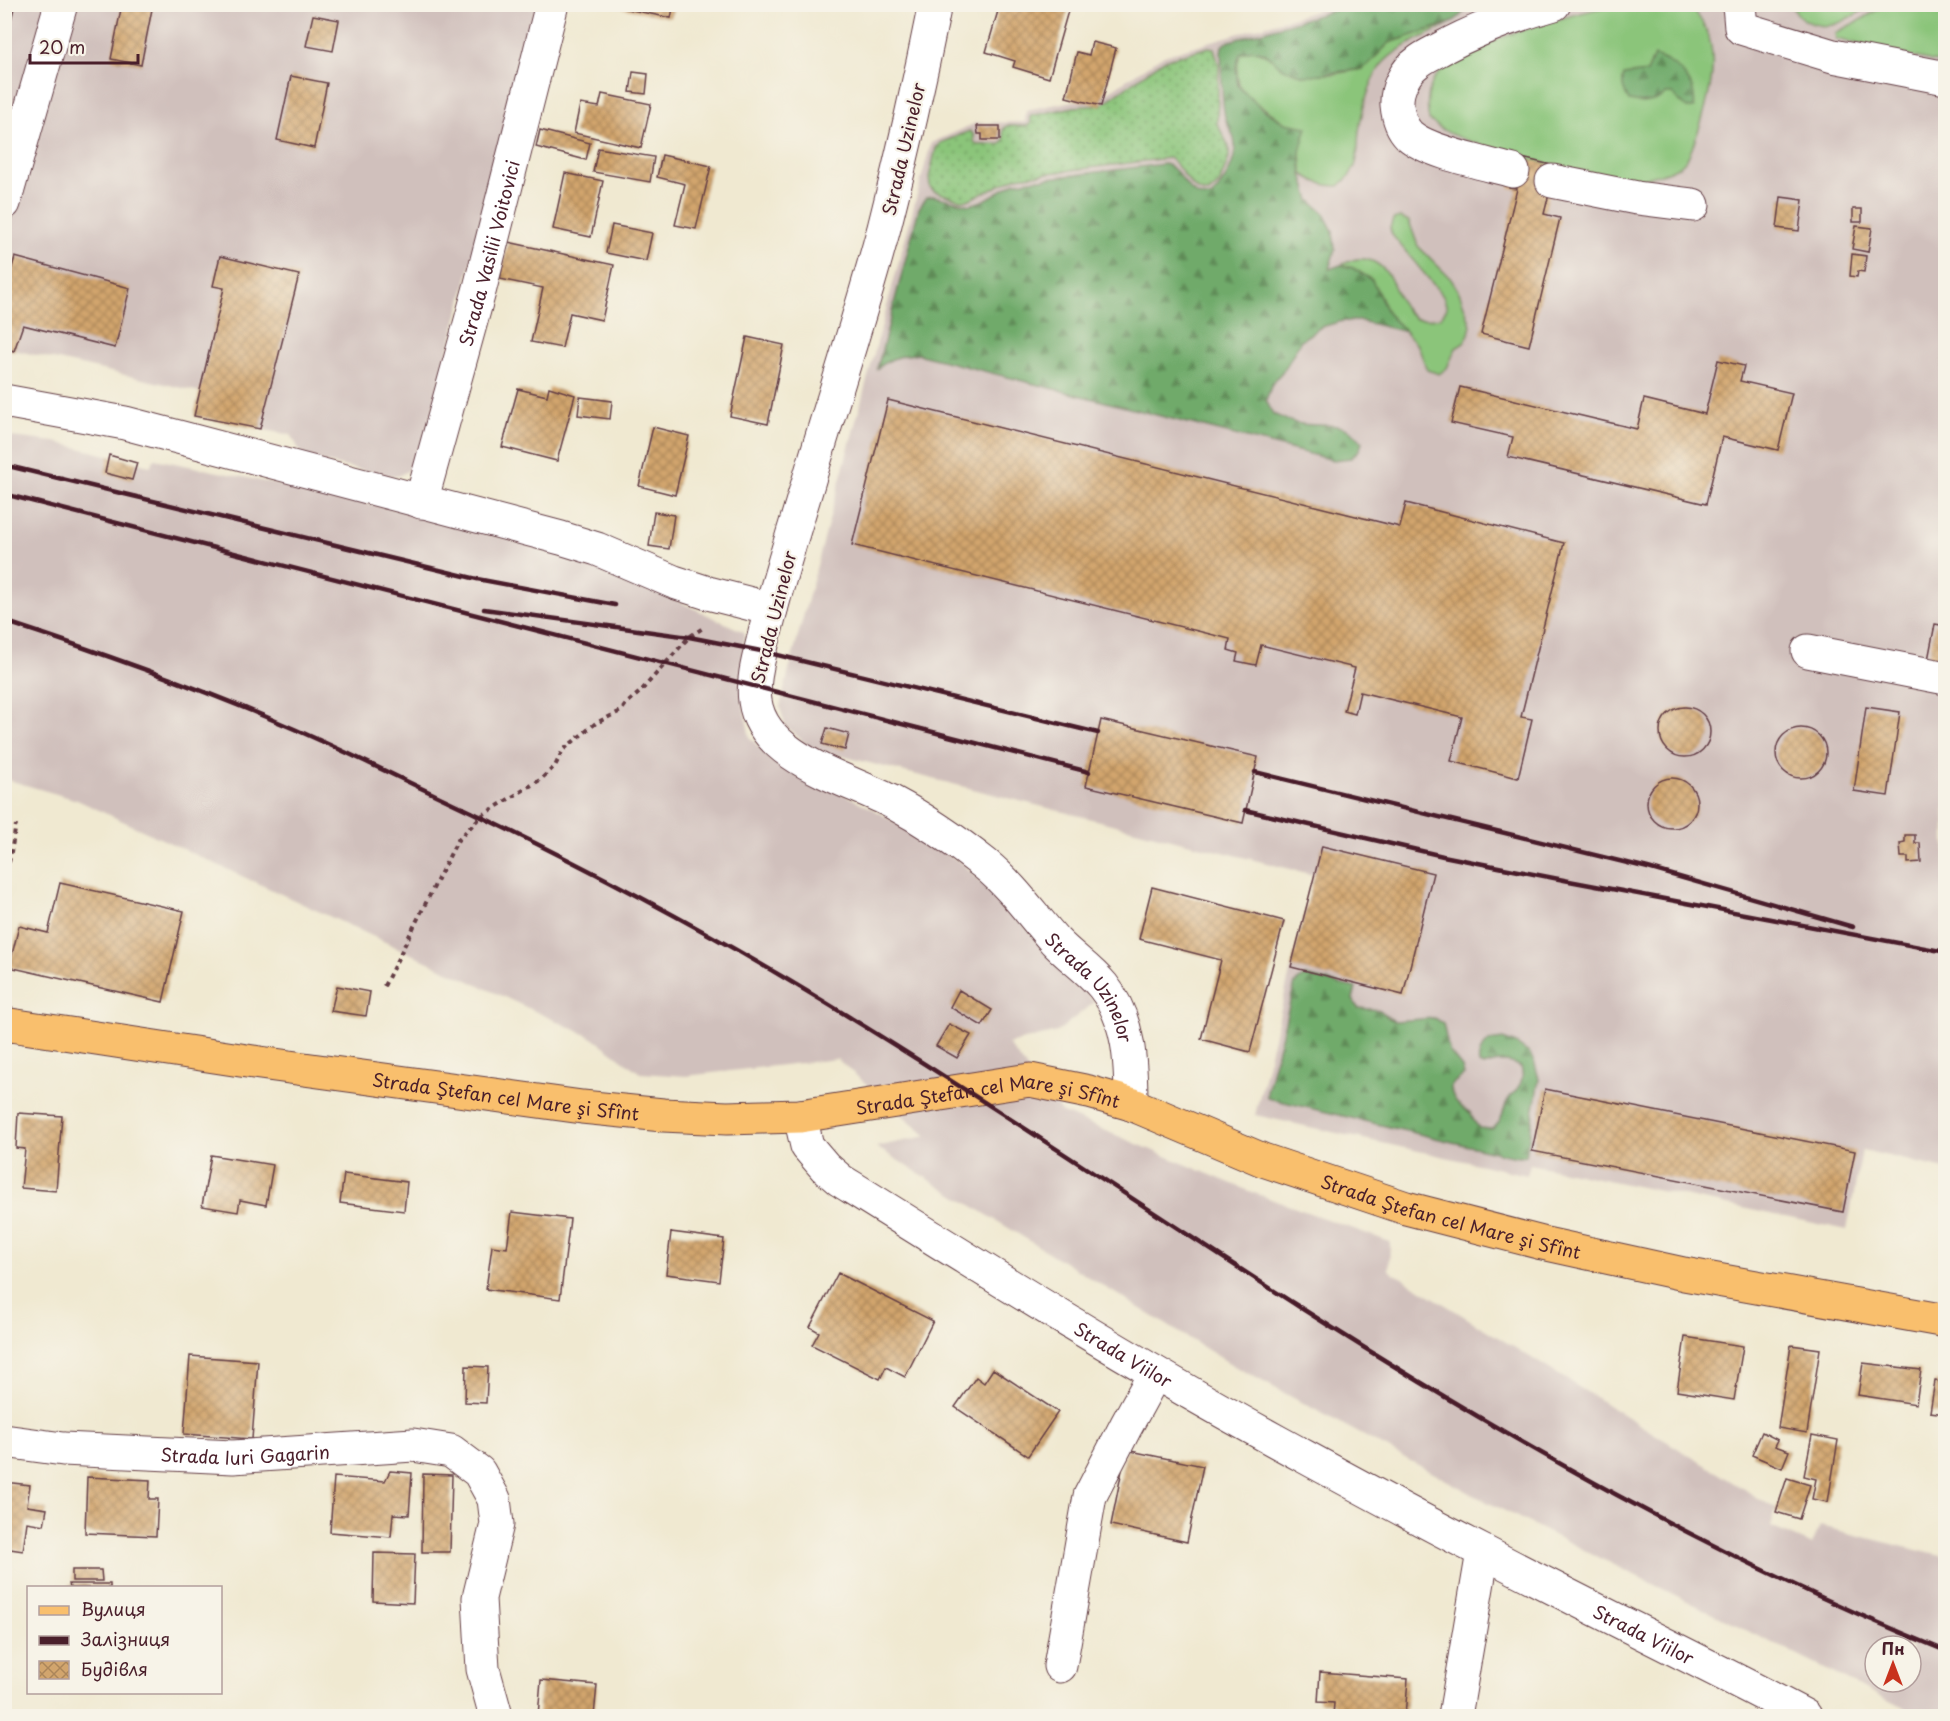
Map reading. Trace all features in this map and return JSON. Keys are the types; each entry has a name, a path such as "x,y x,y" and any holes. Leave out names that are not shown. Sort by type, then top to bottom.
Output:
{"main road":[{"name":"Strada Ştefan cel Mare şi Sfînt","path":"4,1024 260,1063 582,1107 663,1115 727,1118 800,1116 1030,1080 1089,1092 1131,1104 1263,1160 1407,1208 1542,1243 1684,1274 1946,1321"}],"street":[{"path":"4,203 61,4"},
{"name":"Strada Vasilii Voitovici","path":"421,502 480,288 552,4"},
{"name":"Strada Uzinelor","path":"935,4 923,66 884,230 771,609 754,686 755,704 766,729 776,742 804,761 884,798 920,819 987,866 1011,889 1058,944 1101,984 1114,1002 1124,1023 1131,1075 1131,1104"},
{"path":"1513,171 1453,155 1410,135 1402,125 1398,114 1399,88 1404,77 1418,62 1452,43 1492,24 1554,4"},
{"path":"1739,4 1741,28 1833,56 1946,78"},
{"path":"1552,181 1637,198 1693,205"},
{"path":"4,401 125,423 597,549 674,582 771,609"},
{"path":"1808,651 1946,678"},
{"name":"Strada Viilor","path":"800,1116 807,1146 825,1167 840,1179 1014,1289 1155,1373 1276,1441 1484,1552 1805,1716"},
{"path":"1060,1666 1090,1496 1155,1373"},
{"name":"Strada Iuri Gagarin","path":"4,1441 63,1449 233,1457 413,1445 451,1451 479,1472 494,1499 497,1524 479,1598 483,1669 496,1716"},
{"path":"1455,1716 1484,1552"}],"path":[{"path":"384,986 457,841 481,816 540,780 555,766 563,750 596,723 621,711 689,637 716,619 730,599"},
{"path":"4,889 16,825"}],"shaded area":[{"path":"4,5 537,5 421,458 413,468 398,476 389,476 309,459 300,451 291,435 194,416 200,392 5,348"},
{"path":"1336,5 1945,5 1945,1169 1862,1150 1847,1230 1530,1164 1527,1175 1255,1115 1314,875 810,748 785,725 780,707 792,658 931,143 976,123 1025,122 1026,110 1074,101 1095,101 1164,55"},
{"path":"4,436 55,442 150,466 155,459 402,510 643,575 678,601 744,632 744,708 750,738 769,757 873,809 962,863 1010,910 1094,1002 1057,1032 1008,1044 1061,1112 1249,1191 1390,1242 1389,1270 1776,1509 1771,1527 1812,1545 1820,1526 1945,1557 1945,1716 1920,1716 1875,1694 1923,1694 1923,1634 1863,1634 1863,1688 1487,1502 1234,1366 876,1147 927,1136 837,1059 686,1076 640,1073 593,1038 77,800 5,779"}],"green space":[{"path":"1792,4 1872,5 1842,22 1826,26 1807,22 1794,10"},
{"path":"1352,5 1466,5 1465,11 1453,22 1389,43 1362,69 1304,76 1281,67 1265,53 1252,50 1240,54 1236,67 1238,86 1261,108 1285,123 1307,127 1300,151 1302,174 1310,200 1323,212 1333,231 1335,250 1329,269 1341,265 1353,268 1372,280 1388,314 1406,332 1361,321 1343,321 1321,327 1301,340 1286,367 1272,384 1266,400 1273,414 1305,425 1332,425 1348,429 1362,442 1360,449 1351,458 1333,460 917,354 896,358 877,369 919,208 927,197 934,196 970,205 985,200 1015,182 1164,164 1171,167 1195,193 1211,197 1229,170 1235,146 1224,110 1222,46 1227,42"},
{"path":"1613,5 1687,5 1699,18 1707,32 1712,65 1708,99 1691,152 1678,167 1638,179 1609,176 1503,152 1458,137 1429,120 1428,99 1434,79 1447,66 1466,54 1516,32"},
{"path":"1885,5 1945,5 1945,64 1836,39 1835,33"},
{"path":"1453,22 1398,51 1379,68 1364,105 1355,167 1339,186 1320,183 1302,174 1300,150 1290,131 1283,122 1247,95 1238,79 1237,68 1240,54 1252,50 1320,74 1334,74 1362,69 1389,43"},
{"path":"1209,47 1214,48 1219,65 1217,123 1229,147 1229,158 1219,184 1209,193 1196,189 1169,158 1017,177 968,200 960,200 934,191 930,187 929,177 936,148 940,143 970,131 977,145 1001,144 1004,141 1003,130 1006,126 1027,126 1031,123 1030,116 1074,107 1101,105 1164,60"},
{"path":"1654,56 1671,64 1684,75 1693,90 1694,108 1687,108 1672,94 1666,94 1649,102 1629,101 1624,88 1624,75 1647,72"},
{"path":"1400,217 1409,221 1418,246 1451,279 1459,292 1471,325 1464,343 1456,348 1447,368 1439,374 1427,370 1418,346 1388,314 1372,280 1353,268 1341,265 1352,260 1372,261 1385,270 1406,310 1416,319 1441,317 1447,308 1443,296 1392,235 1390,228 1393,219"},
{"path":"1305,976 1356,988 1353,999 1358,1008 1380,1010 1395,1021 1435,1018 1443,1023 1449,1051 1462,1067 1464,1075 1451,1085 1452,1094 1460,1105 1471,1113 1479,1128 1492,1129 1496,1126 1522,1077 1521,1067 1512,1063 1498,1062 1484,1066 1479,1064 1479,1054 1482,1049 1489,1041 1503,1039 1529,1053 1539,1079 1526,1156 1507,1155 1267,1098 1295,983"}],"building":[{"path":"4,4 15,4 5,44 4,44"},
{"path":"122,4 153,4 141,65 111,59"},
{"path":"612,4 674,4 671,18 612,6"},
{"path":"1000,4 1070,4 1049,78 1013,67 1015,61 986,52"},
{"path":"313,15 339,20 333,51 306,46"},
{"path":"1092,42 1116,48 1101,106 1066,97 1077,52 1089,55"},
{"path":"633,72 648,74 646,94 630,92"},
{"path":"291,76 327,83 314,148 277,140"},
{"path":"602,94 651,104 641,148 574,133 580,104 599,107"},
{"path":"977,126 1000,126 1000,140 982,140 982,134 978,134"},
{"path":"540,130 590,143 586,160 536,147"},
{"path":"598,148 654,157 650,182 593,172"},
{"path":"662,155 711,166 696,229 675,225 685,184 657,177"},
{"path":"1522,158 1556,166 1544,214 1560,218 1529,346 1481,334 1517,189 1509,188 1515,162 1521,163"},
{"path":"565,173 603,181 591,237 553,229"},
{"path":"1781,197 1803,200 1799,231 1777,228"},
{"path":"1853,209 1862,209 1862,222 1853,222"},
{"path":"612,225 652,233 646,261 606,253"},
{"path":"1856,226 1872,228 1868,252 1852,249"},
{"path":"508,242 614,265 602,320 570,313 562,348 531,342 543,288 500,279"},
{"path":"1852,254 1866,256 1864,272 1858,271 1857,277 1850,276"},
{"path":"220,256 299,275 260,429 194,416 224,288 213,286"},
{"path":"15,257 130,288 115,348 23,325 14,351 4,348 4,295"},
{"path":"747,337 784,345 768,424 730,416"},
{"path":"1718,360 1744,366 1740,381 1792,393 1778,450 1722,437 1706,504 1508,457 1513,437 1451,423 1460,387 1637,429 1644,399 1705,414"},
{"path":"549,387 575,395 557,461 502,447 518,389 547,396"},
{"path":"580,397 612,401 610,419 578,415"},
{"path":"888,400 1400,527 1406,503 1564,543 1521,717 1532,719 1518,778 1451,761 1462,717 1360,692 1355,714 1344,711 1355,668 1261,645 1256,665 1236,661 1238,653 1228,650 1230,639 852,545"},
{"path":"653,427 689,436 675,495 639,486"},
{"path":"109,455 137,463 132,480 105,473"},
{"path":"654,512 674,515 669,549 649,546"},
{"path":"1935,624 1946,626 1946,663 1928,660"},
{"path":"1680,707 1690,707 1703,714 1710,727 1710,737 1703,750 1690,757 1680,757 1671,753 1664,746 1660,737 1660,727 1664,718 1671,711"},
{"path":"1866,707 1900,712 1888,796 1854,791"},
{"path":"1101,720 1258,757 1243,823 1086,786"},
{"path":"827,728 849,734 845,750 822,744"},
{"path":"1796,728 1806,728 1819,735 1826,748 1826,758 1819,771 1806,778 1796,778 1787,774 1780,767 1776,758 1776,748 1780,739 1787,732"},
{"path":"1667,778 1677,778 1690,785 1697,798 1697,808 1690,821 1677,828 1667,828 1658,824 1651,817 1647,808 1647,798 1651,789 1658,782"},
{"path":"1905,835 1915,835 1915,843 1920,843 1921,862 1908,863 1908,857 1901,857 1900,843 1905,842"},
{"path":"1322,846 1433,873 1403,995 1291,967"},
{"path":"60,883 184,911 163,1002 9,967 19,926 48,933"},
{"path":"1152,887 1284,921 1250,1052 1201,1039 1221,960 1139,939"},
{"path":"337,986 370,992 366,1016 331,1011"},
{"path":"959,990 992,1010 982,1026 950,1007"},
{"path":"949,1024 971,1035 957,1058 936,1046"},
{"path":"1545,1089 1855,1151 1843,1212 1532,1151"},
{"path":"18,1113 62,1116 56,1191 21,1188 25,1149 16,1148"},
{"path":"211,1155 273,1165 266,1205 240,1200 238,1212 202,1206"},
{"path":"344,1174 407,1182 404,1211 340,1203"},
{"path":"512,1212 570,1219 560,1299 486,1289 492,1246 507,1248"},
{"path":"671,1232 724,1239 719,1281 666,1274"},
{"path":"838,1273 933,1321 905,1377 886,1367 880,1379 812,1345 819,1332 810,1327"},
{"path":"1685,1337 1743,1346 1734,1400 1677,1391"},
{"path":"1791,1345 1820,1349 1807,1433 1778,1428"},
{"path":"190,1356 258,1361 252,1439 184,1434"},
{"path":"1863,1363 1921,1370 1916,1404 1858,1395"},
{"path":"466,1366 488,1367 486,1403 465,1402"},
{"path":"993,1369 1058,1412 1028,1456 955,1407 976,1377 984,1383"},
{"path":"1935,1381 1946,1383 1946,1414 1930,1412"},
{"path":"1762,1432 1778,1440 1775,1446 1789,1451 1782,1468 1752,1455"},
{"path":"1812,1435 1838,1440 1828,1502 1812,1499 1816,1479 1804,1476"},
{"path":"1126,1450 1203,1466 1187,1542 1111,1525"},
{"path":"390,1471 412,1473 409,1515 393,1514 391,1537 330,1532 334,1477 385,1481"},
{"path":"423,1474 452,1475 450,1552 422,1552"},
{"path":"87,1477 150,1480 149,1499 158,1499 156,1536 85,1533"},
{"path":"1787,1478 1810,1485 1799,1519 1776,1512"},
{"path":"4,1482 30,1485 27,1506 47,1509 44,1525 27,1522 23,1551 4,1548"},
{"path":"374,1553 415,1554 413,1603 373,1601"},
{"path":"72,1570 101,1570 102,1581 72,1581"},
{"path":"69,1584 110,1584 110,1586 70,1586"},
{"path":"1320,1672 1408,1679 1405,1716 1333,1716 1334,1703 1318,1702"},
{"path":"541,1680 597,1685 594,1716 538,1716"}],"railway":[{"path":"4,465 477,579 615,605"},
{"path":"4,494 1089,772"},
{"path":"484,609 689,637 761,651 1098,733"},
{"path":"4,621 110,657 250,710 518,834 609,881 744,954 853,1019 1301,1308 1536,1450 1697,1537 1862,1616 1946,1651"},
{"path":"1255,772 1648,868 1853,927"},
{"path":"1245,810 1443,856 1946,952"}]}
